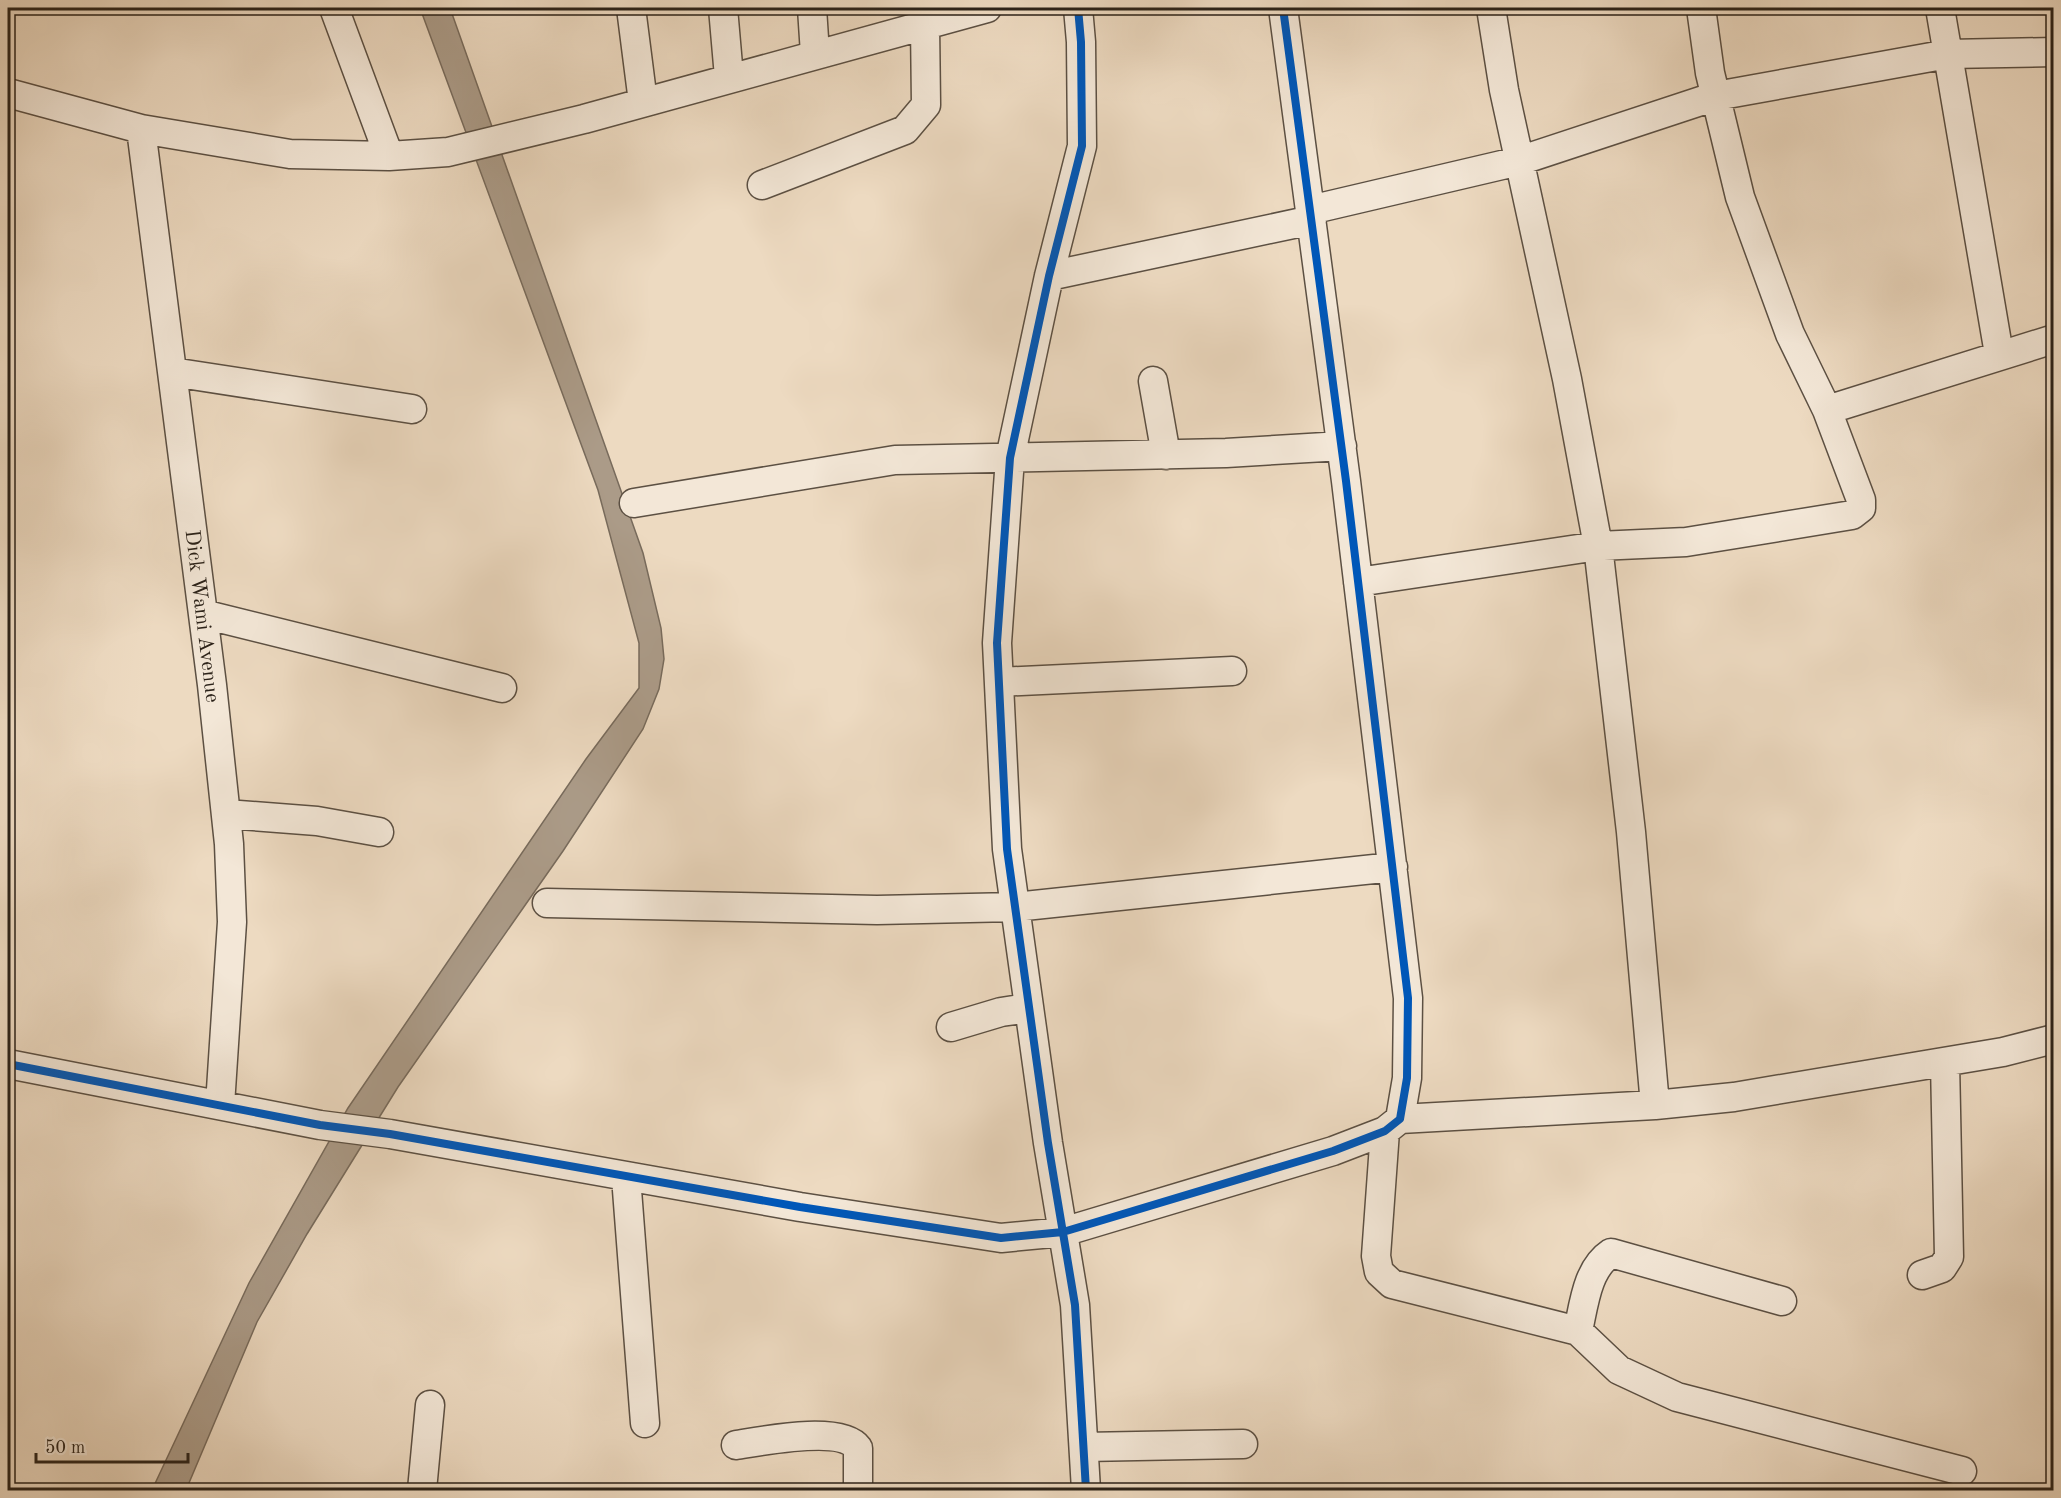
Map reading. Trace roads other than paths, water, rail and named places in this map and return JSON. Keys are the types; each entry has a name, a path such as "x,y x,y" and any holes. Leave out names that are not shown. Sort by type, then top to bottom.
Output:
{"street":[{"path":"334,8 389,156"},
{"path":"631,8 643,102"},
{"path":"723,8 729,78"},
{"path":"812,8 815,54"},
{"path":"8,93 141,129 290,154 389,156 448,152 643,102 925,24 956,12 987,8"},
{"path":"1078,8 1081,42 1082,146 1049,276 1010,458 997,643 1007,849 1028,1008 1075,1305 1086,1491"},
{"path":"1283,8 1342,446 1408,998 1407,1078 1393,1125 1376,1256 1379,1272 1392,1284 1578,1331 1619,1370 1677,1396 1962,1471"},
{"path":"1491,8 1519,161 1567,379 1598,546 1631,832 1655,1106"},
{"path":"1358,582 1598,546 1686,542 1852,515 1861,508 1861,500 1827,410 1790,334 1740,197 1716,96 1701,8"},
{"path":"1940,8 1999,354"},
{"path":"762,185 906,130 926,105 925,24"},
{"path":"1049,276 1311,215 1519,161 1716,96 1948,54 2054,51"},
{"name":"Dick Wami Avenue","path":"141,129 203,614 226,814 232,922 220,1105"},
{"path":"1827,410 1999,354 2054,339"},
{"path":"172,372 412,409"},
{"path":"1153,381 1166,455"},
{"path":"634,503 895,460 1166,455 1342,446"},
{"path":"203,614 502,688"},
{"path":"999,682 1232,671"},
{"path":"226,814 317,821 379,832"},
{"path":"547,903 877,910 1015,907 1393,867"},
{"path":"951,1027 1000,1012 1028,1008"},
{"path":"8,1064 320,1125 390,1134 800,1208 1001,1238 1063,1232 1333,1150 1393,1125 1655,1106 1734,1097 2002,1052 2054,1039"},
{"path":"1923,1275 1942,1268 1949,1257 1945,1062"},
{"path":"626,1177 645,1423"},
{"path":"1578,1331 1589,1282 1603,1258 1611,1252 1782,1302"},
{"path":"423,1491 430,1405"},
{"path":"736,1445 787,1437 845,1438 858,1448 858,1491"},
{"path":"1084,1447 1243,1444"}]}
